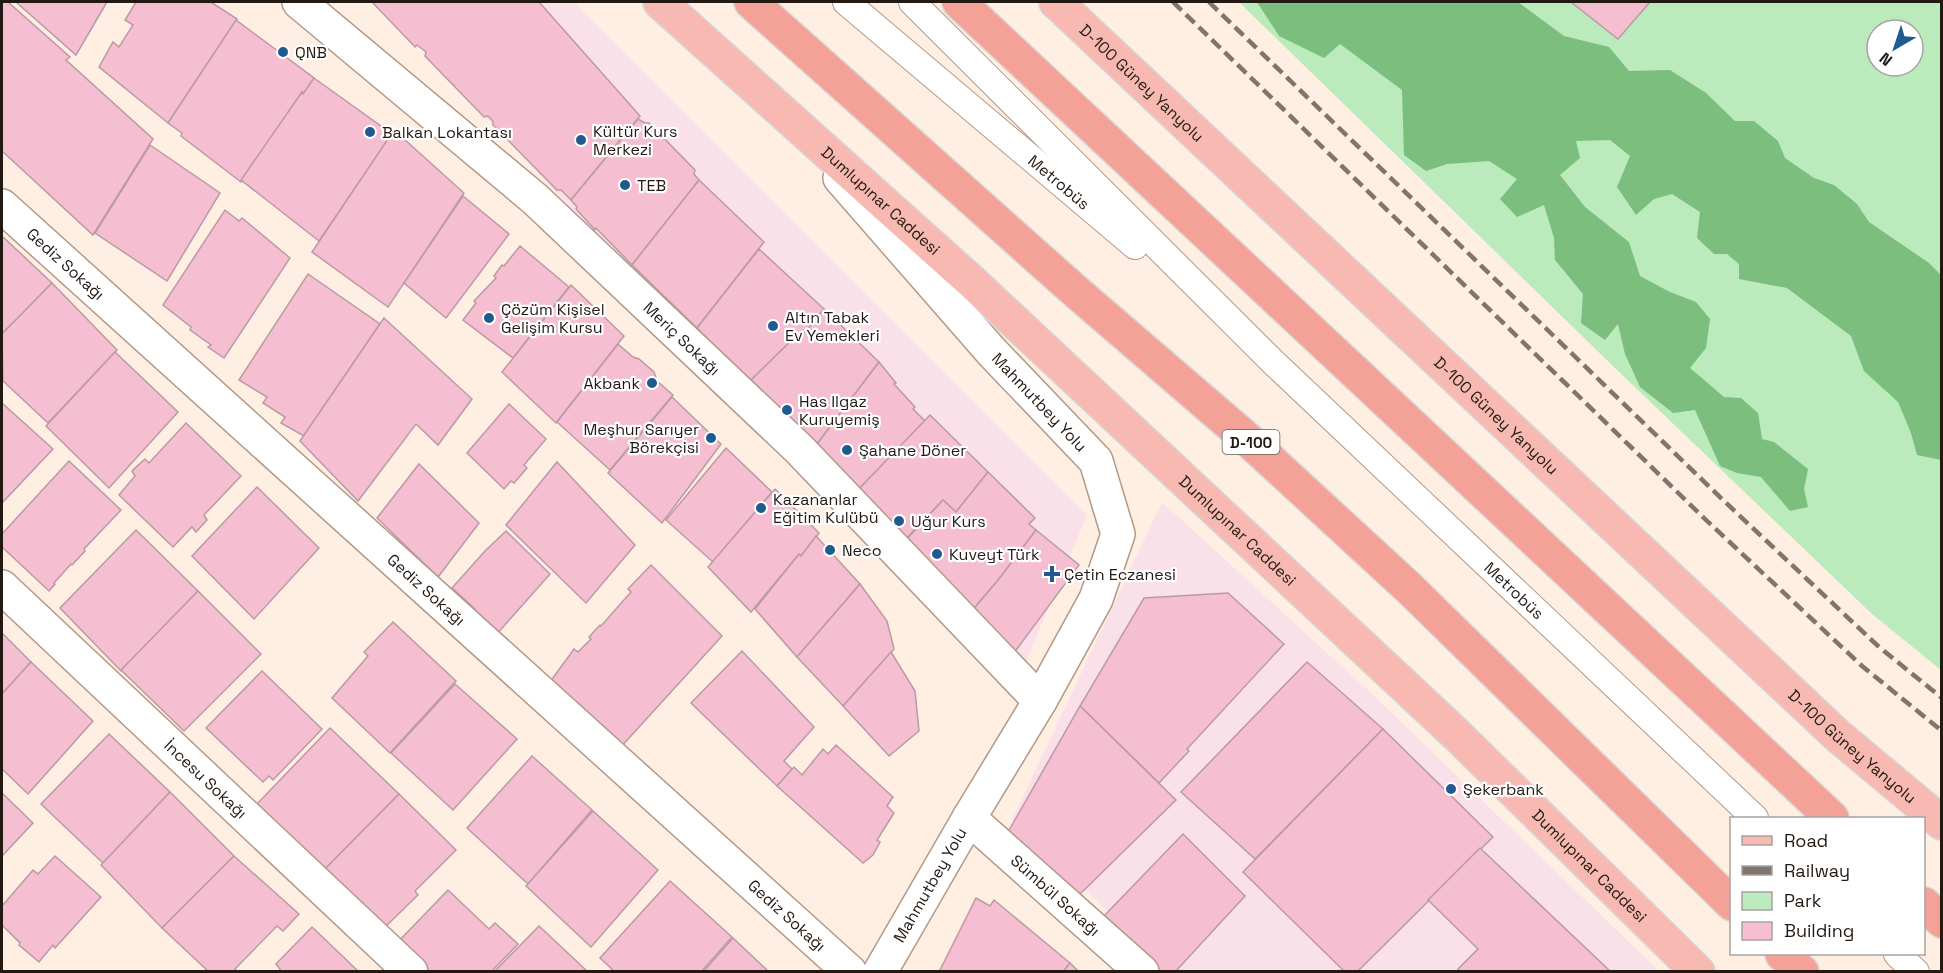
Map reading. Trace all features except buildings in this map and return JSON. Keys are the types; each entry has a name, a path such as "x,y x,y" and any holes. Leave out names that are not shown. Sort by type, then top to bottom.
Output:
{"highway":[{"name":"D-100","path":"751,2 1074,290 1263,454 1409,588 1730,903"},
{"path":"959,2 1830,817"},
{"path":"1925,906 1941,921"}],"main road":[{"name":"Dumlupınar Caddesi","path":"660,2 973,283 1457,735 1698,972"},
{"name":"D-100 Güney Yanyolu","path":"1056,2 1838,736 1941,823"}],"street":[{"name":"Meriç Sokağı","path":"299,2 535,199 799,449 1040,701"},
{"name":"Mahmutbey Yolu","path":"769,98 992,351 1096,461 1118,534 1096,599 1040,701 880,972"},
{"name":"Gediz Sokağı","path":"2,206 850,972"},
{"name":"İncesu Sokağı","path":"2,587 411,972"},
{"name":"Sümbül Sokağı","path":"969,818 1142,972"}],"lane":[{"name":"Metrobüs","path":"846,2 1273,362"},
{"name":"Metrobüs","path":"912,2 1273,362 1753,817"},
{"path":"1898,955 1916,972"}],"shaded area":[{"path":"378,2 574,2 1087,515 1016,685"},
{"path":"1162,502 1372,694 1659,971 1170,971 1012,820"}],"green space":[{"path":"1239,2 1941,2 1941,670 1872,614 1617,370"},
{"path":"1257,2 1518,2 1564,36 1609,47 1629,71 1670,70 1706,93 1735,121 1754,121 1778,141 1785,158 1814,178 1834,185 1857,204 1869,222 1929,263 1941,275 1941,460 1917,455 1898,402 1864,371 1851,336 1787,288 1739,279 1739,264 1727,254 1714,254 1697,238 1700,212 1672,194 1654,199 1636,215 1617,187 1630,156 1610,140 1576,141 1580,158 1560,175 1585,207 1629,242 1640,276 1670,292 1696,302 1710,319 1706,348 1690,368 1724,397 1741,398 1758,413 1762,439 1774,442 1808,469 1804,489 1808,507 1790,511 1761,477 1737,473 1720,466 1695,410 1673,413 1640,387 1625,354 1618,324 1605,340 1581,323 1583,294 1555,260 1554,238 1544,205 1517,217 1500,199 1517,179 1489,161 1447,164 1426,171 1404,155 1402,90 1340,44 1324,58 1279,36"}],"railway":[{"path":"1173,2 1705,519 1862,666 1942,731"},
{"path":"1209,2 1723,500 1879,647 1942,698"}],"place":[{"name":"QNB","path":"283,52"},
{"name":"Balkan Lokantası","path":"370,132"},
{"name":"Kültür Kurs Merkezi","path":"581,140"},
{"name":"TEB","path":"625,185"},
{"name":"Çözüm Kişisel Gelişim Kursu","path":"489,318"},
{"name":"Altın Tabak Ev Yemekleri","path":"773,326"},
{"name":"Akbank","path":"652,383"},
{"name":"Has Ilgaz Kuruyemiş","path":"787,410"},
{"name":"Meşhur Sarıyer Börekçisi","path":"711,438"},
{"name":"Şahane Döner","path":"847,450"},
{"name":"Kazananlar Eğitim Kulübü","path":"761,508"},
{"name":"Uğur Kurs","path":"899,521"},
{"name":"Neco","path":"830,550"},
{"name":"Kuveyt Türk","path":"937,554"},
{"name":"Çetin Eczanesi","path":"1052,574"},
{"name":"Şekerbank","path":"1451,789"}]}
